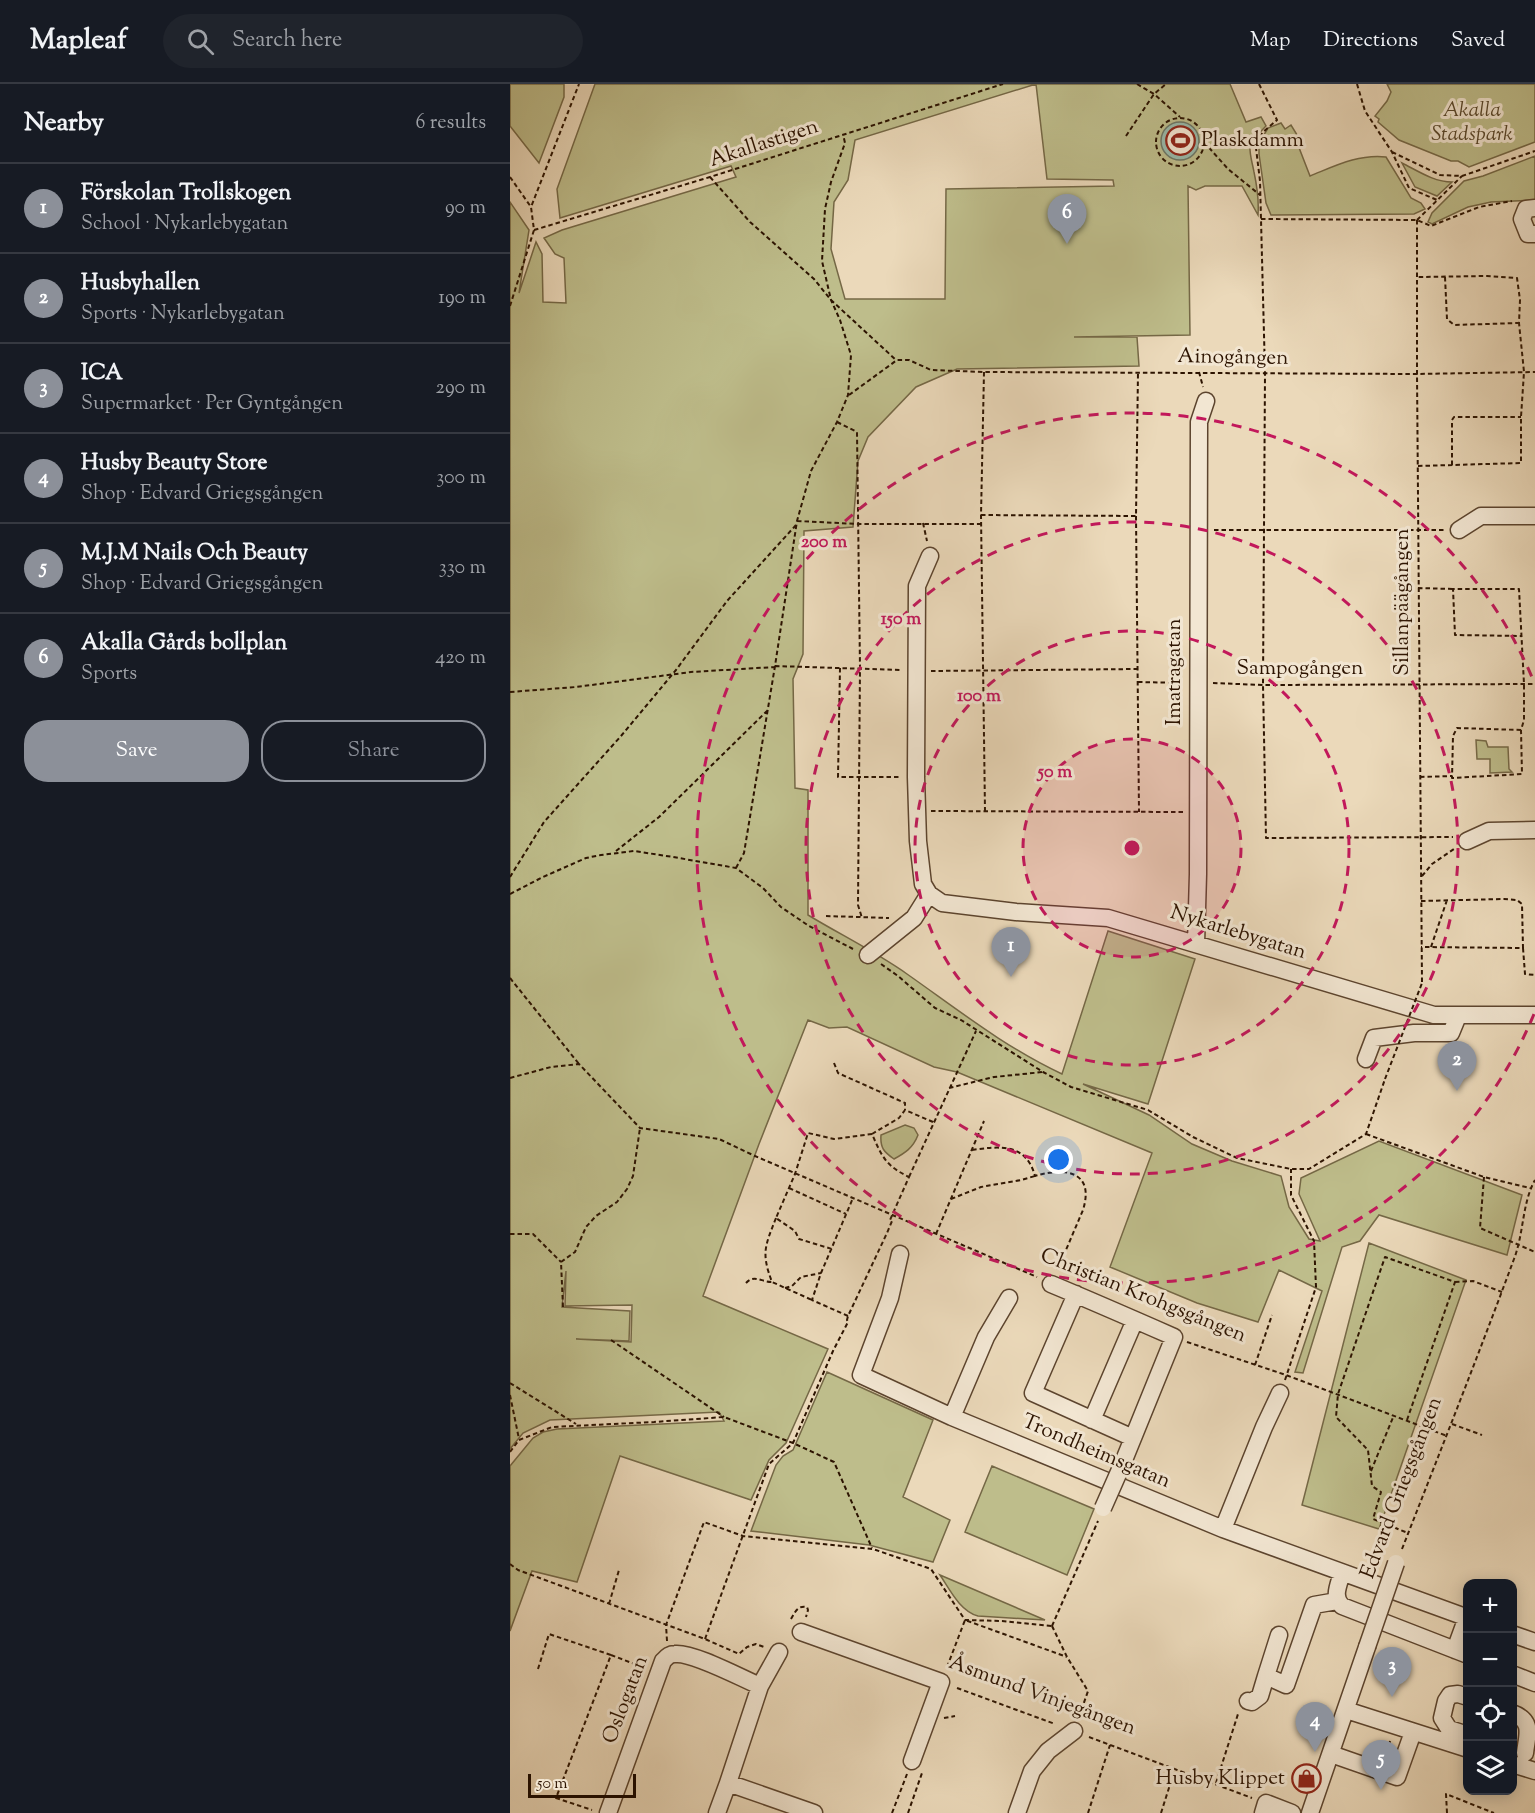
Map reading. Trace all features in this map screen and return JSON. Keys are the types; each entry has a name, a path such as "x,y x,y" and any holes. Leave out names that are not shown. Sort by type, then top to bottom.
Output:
{"street":[{"path":"1531,208 1522,219 1528,234 1535,234"},
{"name":"Imatragatan","path":"1196,944 1199,422 1206,401"},
{"path":"1459,530 1481,516 1535,516"},
{"path":"868,955 914,918 928,894 923,884 916,811 917,586 930,556"},
{"path":"1467,841 1489,831 1535,830"},
{"name":"Nykarlebygatan","path":"928,894 942,903 1016,912 1108,918 1434,1015 1535,1015"},
{"path":"1366,1059 1374,1038 1414,1033 1451,1034 1458,1016"},
{"name":"Trondheimsgatan","path":"900,1254 890,1298 861,1375 952,1417 1223,1529 1463,1617"},
{"name":"Christian Krohgsgången","path":"1051,1284 1174,1337"},
{"path":"1076,1294 1033,1393 1133,1438"},
{"path":"952,1417 986,1337 1010,1298"},
{"path":"1092,1420 1135,1320"},
{"path":"1103,1508 1174,1337"},
{"path":"1223,1529 1264,1427 1281,1393"},
{"name":"Edvard Griegsgången","path":"1310,1813 1396,1563"},
{"path":"1342,1572 1336,1594 1337,1602 1342,1606 1461,1653 1464,1633"},
{"path":"1266,1676 1286,1685 1314,1605 1337,1602"},
{"name":"Åsmund Vinjegången","path":"801,1632 941,1682"},
{"path":"1248,1701 1252,1702 1260,1696 1279,1635"},
{"path":"1517,1636 1535,1642"},
{"path":"717,1813 760,1686 779,1652"},
{"name":"Oslogatan","path":"608,1813 658,1673 668,1655 682,1654 706,1662 760,1686"},
{"path":"1517,1676 1535,1683"},
{"path":"912,1761 941,1682"},
{"path":"1435,1739 1446,1701 1450,1695 1463,1696"},
{"path":"1346,1710 1463,1748"},
{"path":"1517,1714 1526,1720 1528,1727 1521,1755 1535,1771"},
{"path":"1442,1718 1449,1729 1463,1734"},
{"path":"1017,1813 1032,1771 1048,1751 1074,1731"},
{"path":"1331,1754 1397,1777 1413,1732"},
{"path":"728,1783 814,1813"},
{"path":"1264,1808 1292,1813"}],"path":[{"path":"531,207 579,84"},
{"name":"Akallastigen","path":"534,230 1003,84"},
{"path":"1137,84 1154,94 1180,117"},
{"path":"1126,136 1154,94 1166,84"},
{"path":"1259,84 1277,120 1263,132 1256,147 1260,181 1265,373 1263,685 1266,838 1420,836 1452,837 1467,841"},
{"path":"1357,84 1365,111 1392,152 1409,188 1437,201"},
{"path":"1180,117 1196,123 1201,130 1204,142 1203,150 1198,158 1192,163 1177,166 1161,158 1157,150 1156,135 1163,124 1170,119 1180,117"},
{"path":"736,868 744,853 796,525 811,471 837,422 848,395 851,355 831,300 822,261 825,209 831,182 845,143 843,134"},
{"path":"1204,142 1228,169 1260,195"},
{"path":"1392,152 1440,175 1462,176 1535,151"},
{"path":"1417,220 1462,176"},
{"path":"510,177 531,207 534,230 510,306"},
{"path":"710,177 750,222 814,279 831,300 897,360 848,395"},
{"path":"1261,219 1417,220 1431,226 1479,207 1518,200 1531,208"},
{"name":"Sillanpäägången","path":"1366,1134 1422,983 1417,220"},
{"path":"1417,277 1517,278 1524,372 1521,463 1418,466"},
{"path":"1445,277 1447,318 1454,325 1519,324"},
{"name":"Ainogången","path":"897,360 909,360 931,370 984,372 1417,374 1535,372"},
{"path":"984,372 981,515 985,811"},
{"path":"1138,372 1136,516 1139,812"},
{"path":"1452,465 1452,420 1454,417 1521,417"},
{"path":"837,422 857,432 860,668 858,905 862,918"},
{"path":"981,515 1136,516"},
{"path":"797,521 857,524 982,524"},
{"path":"923,524 930,556"},
{"path":"510,877 544,822 673,675 727,601 796,525"},
{"path":"1199,529 1459,530"},
{"path":"1418,588 1519,589 1524,684 1524,720 1521,730 1522,774 1452,778 1452,776 1420,777"},
{"path":"1453,589 1455,635 1521,636"},
{"path":"510,692 569,688 736,668 775,666 917,671 1138,669"},
{"path":"840,668 838,777 916,777"},
{"name":"Sampogången","path":"1138,682 1263,685 1535,684"},
{"path":"614,852 659,817 768,710"},
{"path":"1452,776 1453,736 1457,728 1521,730"},
{"path":"916,811 1197,812"},
{"path":"510,894 586,858 614,852 634,851 736,868 763,888 781,907 809,926 868,955 898,975 935,1008 961,1020 1043,1072 1071,1088 1148,1110 1193,1137 1238,1158 1292,1169 1309,1168 1366,1134 1484,1177 1530,1188"},
{"path":"1421,878 1432,864 1451,851"},
{"path":"1431,947 1447,900"},
{"path":"1421,901 1516,900 1522,904 1525,974 1535,975"},
{"path":"826,916 891,918"},
{"path":"1421,947 1523,948"},
{"path":"510,978 579,1064 640,1128 633,1176 627,1189 617,1202 596,1216 586,1227 575,1252 561,1262"},
{"path":"705,1639 770,1464 793,1443 833,1351 849,1322 848,1316 892,1221 890,1220 892,1215 948,1088 976,1031"},
{"path":"772,1282 765,1265 765,1249 808,1133 834,1139 872,1134 899,1119 905,1110 905,1103 838,1073 834,1063"},
{"path":"510,1078 551,1067 579,1064"},
{"path":"948,1088 994,1077 1043,1072"},
{"path":"905,1110 933,1122"},
{"path":"936,1234 984,1121"},
{"name":"Christian Krohgsgången","path":"640,1128 719,1139 1051,1284"},
{"path":"872,1134 879,1151 893,1169 909,1177"},
{"path":"972,1150 994,1147 1009,1149 1025,1156 1035,1176"},
{"path":"1286,1375 1316,1287 1314,1241 1291,1195 1292,1169"},
{"path":"951,1199 981,1187 1061,1171 1078,1177 1086,1186 1086,1200 1051,1284"},
{"path":"1484,1177 1480,1228 1535,1252"},
{"name":"Edvard Griegsgången","path":"1396,1563 1502,1292 1519,1245 1530,1188 1535,1180"},
{"path":"789,1188 846,1214"},
{"path":"812,1300 853,1198"},
{"path":"776,1218 795,1231 799,1239 832,1250"},
{"path":"510,1234 533,1234 561,1262 563,1307"},
{"path":"1408,1533 1372,1519 1381,1492 1372,1486 1368,1450 1336,1417 1338,1394 1385,1257 1455,1282 1473,1281 1502,1292"},
{"path":"785,1288 792,1286 801,1277 821,1273"},
{"path":"746,1283 755,1278 772,1282 848,1316"},
{"path":"1407,1420 1455,1282"},
{"path":"1255,1365 1272,1315"},
{"name":"Christian Krohgsgången","path":"1174,1337 1286,1375 1447,1436"},
{"path":"611,1340 724,1418 793,1443 834,1462 873,1549"},
{"path":"510,1383 578,1425"},
{"path":"510,1395 519,1440"},
{"path":"1370,1472 1394,1415"},
{"path":"510,1452 519,1440 552,1427 724,1418"},
{"path":"1452,1424 1482,1435"},
{"path":"1074,1731 1088,1690 1067,1657 1052,1626 1103,1508"},
{"path":"666,1625 704,1522 743,1536 873,1549 931,1569 965,1620 1067,1657"},
{"path":"510,1564 518,1570 705,1639 739,1654 747,1647 756,1644 779,1652"},
{"path":"609,1604 619,1570"},
{"path":"965,1620 1052,1626"},
{"path":"941,1682 965,1620"},
{"path":"538,1669 549,1634 658,1673"},
{"path":"600,1813 556,1798 611,1655"},
{"name":"Åsmund Vinjegången","path":"941,1682 1216,1783 1264,1808"},
{"path":"1216,1783 1234,1726"},
{"path":"1388,1749 1391,1736"},
{"path":"1088,1813 1110,1745"},
{"path":"892,1813 912,1761"},
{"path":"1161,1813 1175,1769"},
{"path":"1447,1813 1446,1794 1494,1813"}],"green space":[{"path":"510,84 564,84 564,97 539,163 510,126"},
{"path":"595,84 1036,84 1230,84 1246,122 1261,117 1266,126 1250,143 1258,194 1258,215 1242,186 1205,186 1196,190 1188,186 1190,335 1074,337 1137,337 1139,366 957,369 916,387 868,437 858,461 853,527 804,531 803,654 793,679 795,788 808,790 808,915 895,966 1021,1052 1062,1074 1108,931 1195,959 1148,1104 1083,1084 1149,1115 1192,1144 1232,1161 1281,1176 1289,1207 1309,1239 1320,1241 1299,1194 1301,1178 1379,1141 1522,1195 1507,1255 1379,1215 1360,1241 1342,1247 1303,1373 1295,1372 1322,1291 1279,1270 1258,1322 1197,1303 1110,1267 1152,1153 957,1072 934,1067 847,1027 829,1028 808,1020 703,1296 828,1349 786,1443 769,1460 751,1500 620,1456 577,1582 532,1571 510,1631 510,1466 533,1438 543,1432 557,1429 724,1421 719,1412 550,1420 523,1433 510,1449 510,202 529,230 519,293 536,242 542,254 543,302 566,303 564,258 555,254 544,238 562,230 736,177 731,166 560,218 557,189","holes":["1036,84 1047,179 1113,180 1114,186 946,189 945,299 845,299 831,249 834,202 848,180 855,140","566,1271 565,1306 632,1305 631,1342 576,1339 629,1341 630,1311 562,1307"]},
{"name":"Akalla Stadspark","path":"1387,84 1535,84 1535,142 1469,167 1458,161 1451,161 1399,140 1378,122 1379,119 1375,116 1391,92"},
{"path":"1281,123 1285,129 1291,125 1302,143 1298,145 1310,176 1356,159 1386,157 1411,198 1421,203 1425,209 1414,214 1271,215 1266,203 1259,143 1268,128"},
{"path":"1535,156 1535,200 1491,202 1468,207 1432,224 1428,222 1432,213 1464,181"},
{"path":"1402,163 1432,178 1452,182 1437,196 1415,187"},
{"path":"1476,740 1486,741 1488,747 1508,747 1509,769 1512,772 1490,773 1490,759 1477,759"},
{"path":"905,1125 914,1128 918,1135 908,1150 894,1159 883,1149 881,1135"},
{"path":"1369,1243 1466,1280 1379,1529 1302,1505"},
{"path":"827,1372 933,1420 903,1497 950,1520 933,1562 869,1545 751,1531 776,1465 783,1456 793,1450"},
{"path":"992,1466 1094,1509 1067,1575 965,1532"},
{"path":"940,1575 1045,1620 978,1616 966,1610"}],"water":[{"name":"Plaskdamm","path":"1180,122 1194,127 1199,141 1194,155 1180,160 1166,155 1161,141 1166,127"}],"place":[{"name":"Plaskdamm","path":"1180,141"},
{"name":"Akalla Gårds bollplan","path":"1067,244"},
{"name":"Förskolan Trollskogen","path":"1011,977"},
{"name":"Husbyhallen","path":"1457,1091"},
{"name":"ICA","path":"1392,1697"},
{"name":"Husby Beauty Store","path":"1315,1752"},
{"name":"Husby Klippet","path":"1306,1779"},
{"name":"M.J.M Nails Och Beauty","path":"1381,1790"}]}
